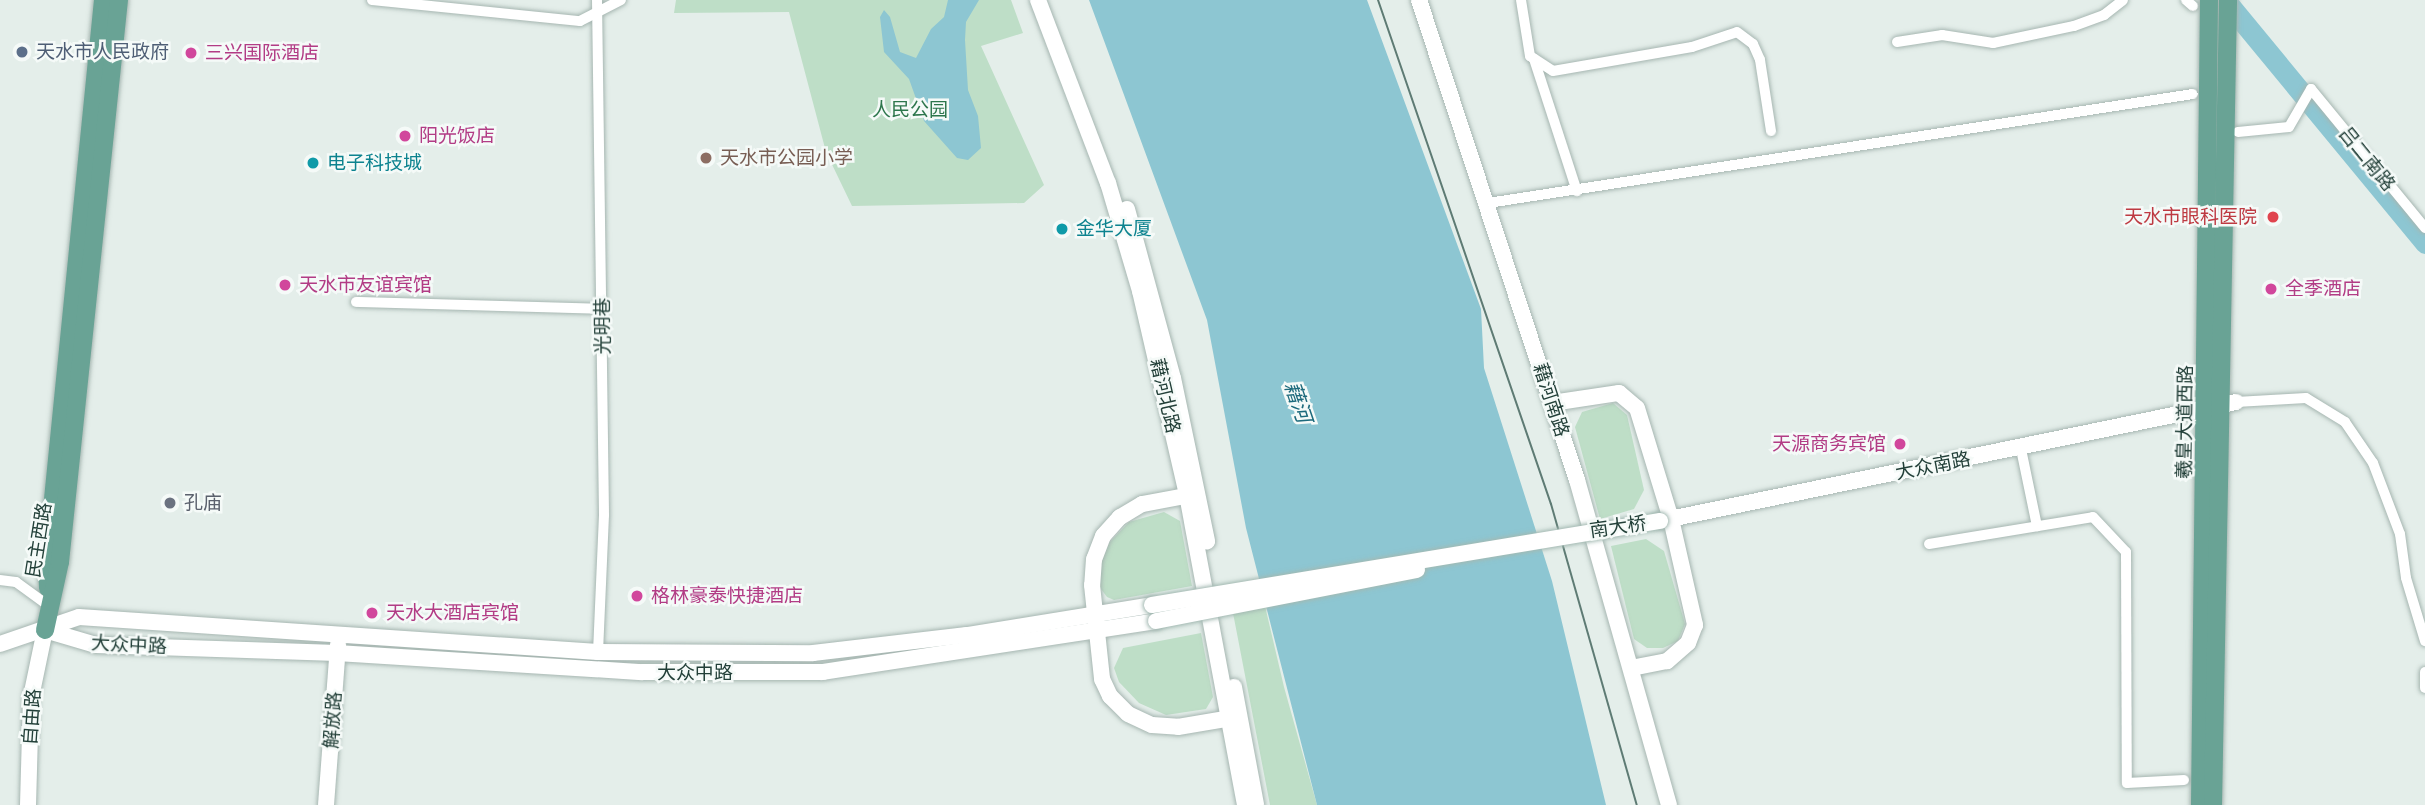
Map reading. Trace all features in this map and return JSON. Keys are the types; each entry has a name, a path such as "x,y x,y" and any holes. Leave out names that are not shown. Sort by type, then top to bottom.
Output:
{"main road":[{"name":"民主西路","path":"48,606 47,559 103,0"},
{"name":"民主西路","path":"48,606 60,562 119,0"},
{"name":"藉河北路","path":"1038,0 1108,183 1140,290 1193,494"},
{"name":"藉河北路","path":"1049,0 1122,191 1150,288 1193,494 1234,717 1245,805"},
{"name":"藉河南路","path":"1419,0 1552,403 1669,805"},
{"name":"羲皇大道西路","path":"2213,805 2228,0"},
{"name":"羲皇大道西路","path":"2196,2 2209,39 2221,407 2200,805"},
{"path":"1552,403 1619,393 1637,408 1695,625 1688,643 1667,661 1631,668"},
{"name":"大众南路","path":"1666,520 2221,407"},
{"path":"1193,494 1142,504 1120,517 1103,536 1094,559 1095,614 1102,679 1110,696 1129,714 1152,725 1178,727 1234,717"},
{"name":"南大桥","path":"1152,605 1666,520"},
{"name":"南大桥","path":"1156,621 1666,520"},
{"name":"大众中路","path":"45,630 79,617 598,652 813,653 1152,605"},
{"path":"0,644 45,630 48,606"},
{"name":"大众中路","path":"45,630 96,645 337,653 642,672 823,672 1097,633 1156,621"},
{"name":"自由路","path":"28,805 31,697 45,630"},
{"name":"解放路","path":"326,805 338,634"},
{"name":"藉河北路","path":"1234,717 1256,805"}],"street":[{"path":"372,0 580,21 598,5 621,0"},
{"path":"1521,0 1530,56 1553,71 1692,47 1737,32 1753,44 1760,60 1771,131"},
{"path":"1897,42 1942,35 1993,43 2074,26 2104,15 2123,0"},
{"name":"光明巷","path":"598,5 604,515 598,652"},
{"path":"1534,59 1577,191"},
{"name":"吕二南路","path":"2238,132 2289,127 2309,92 2425,228"},
{"path":"1488,203 2193,94"},
{"path":"356,302 603,309"},
{"path":"2221,407 2306,398 2345,422 2374,463 2400,534 2406,578 2425,641"},
{"path":"2021,449 2037,526"},
{"path":"1929,544 2093,517 2126,552 2130,589 2127,783 2184,780"},
{"path":"0,580 16,582 48,606"},
{"path":"2425,671 2425,688"}],"green space":[{"name":"人民公园","path":"676,0 1011,0 1023,33 981,46 1044,185 1024,203 852,206 826,152 789,12 674,13"},
{"path":"1613,403 1627,415 1644,490 1634,509 1600,519 1575,427 1582,412"},
{"path":"1164,512 1180,521 1192,586 1114,600 1107,597 1098,585 1098,570 1109,543 1129,522"},
{"path":"1646,539 1664,551 1685,624 1678,641 1663,648 1647,648 1634,639 1611,546"},
{"path":"1265,606 1317,805 1270,805 1233,613"},
{"path":"1201,633 1213,697 1206,709 1166,715 1139,703 1119,682 1114,668 1123,648"}],"water":[{"path":"948,0 979,0 966,22 965,40 968,90 978,116 981,148 968,160 957,158 924,121 909,79 884,52 880,17 884,10 890,17 900,52 916,58 931,29 944,17"},
{"name":"藉河","path":"1089,0 1367,0 1481,309 1484,368 1552,581 1606,805 1317,805 1246,528 1207,320"}],"waterway":[{"path":"2225,0 2425,243"}],"tram line":[{"path":"1378,0 1551,504 1637,805"}],"place":[{"name":"天水市人民政府","path":"22,52"},
{"name":"三兴国际酒店","path":"191,53"},
{"name":"阳光饭店","path":"405,136"},
{"name":"天水市公园小学","path":"706,158"},
{"name":"电子科技城","path":"313,163"},
{"name":"天水市眼科医院","path":"2273,217"},
{"name":"金华大厦","path":"1062,229"},
{"name":"天水市友谊宾馆","path":"285,285"},
{"name":"全季酒店","path":"2271,289"},
{"name":"天源商务宾馆","path":"1900,444"},
{"name":"孔庙","path":"170,503"},
{"name":"格林豪泰快捷酒店","path":"637,596"},
{"name":"天水大酒店宾馆","path":"372,613"}]}
